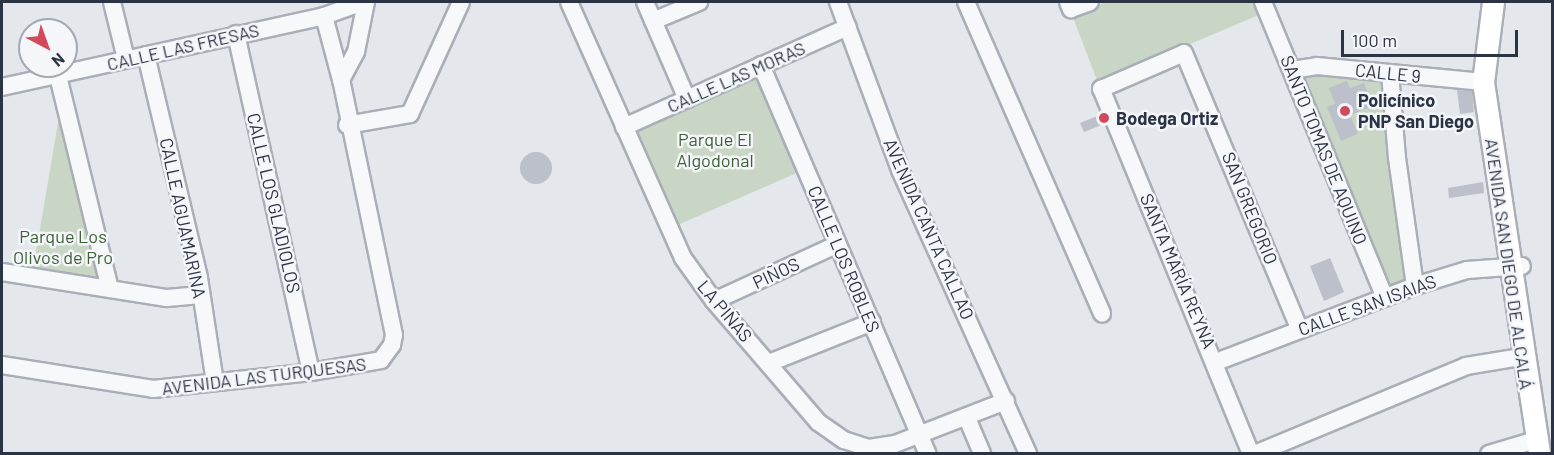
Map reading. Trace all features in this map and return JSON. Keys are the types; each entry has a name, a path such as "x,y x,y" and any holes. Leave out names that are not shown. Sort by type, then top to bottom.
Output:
{"main road":[{"name":"AVENIDA SAN DIEGO DE ALCALÁ","path":"1492,2 1483,82 1538,391 1542,449"},
{"name":"AVENIDA SAN DIEGO DE ALCALÁ","path":"1504,2 1498,93 1515,267 1521,357 1542,449"}],"street":[{"path":"112,2 126,59"},
{"path":"341,80 356,52 365,2"},
{"name":"CALLE LAS FRESAS","path":"78,71 324,16 365,2"},
{"path":"347,125 410,114 461,2"},
{"name":"LA PIÑAS","path":"569,2 683,258 714,301 770,363 818,422 844,440 869,451 967,418 1006,401"},
{"path":"645,2 687,99"},
{"path":"653,21 699,2"},
{"name":"AVENIDA CANTA CALLAO","path":"838,2 900,170 1028,453"},
{"path":"966,2 1102,314"},
{"path":"1069,5 1089,2"},
{"name":"SANTO TOMAS DE AQUINO","path":"1263,2 1385,298"},
{"name":"AVENIDA LAS TURQUESAS","path":"2,365 125,387 178,388 373,364 387,353 394,335 347,125 341,80 324,16"},
{"name":"CALLE LAS MORAS","path":"624,127 848,27"},
{"name":"CALLE LOS GLADIOLOS","path":"236,34 311,372"},
{"name":"SAN GREGORIO","path":"1101,89 1184,53 1300,330"},
{"name":"CALLE AGUAMARINA","path":"146,55 201,295 215,382"},
{"name":"CALLE LOS ROBLES","path":"760,65 928,453"},
{"name":"CALLE 9","path":"1292,70 1317,66 1483,82"},
{"path":"1390,73 1397,158 1415,286"},
{"name":"CALLE LAS FRESAS","path":"2,87 48,78"},
{"path":"58,78 110,289"},
{"name":"SANTA MARÍA REYNA","path":"1101,89 1253,453"},
{"name":"PIÑOS","path":"714,301 838,244"},
{"name":"CALLE SAN ISAIAS","path":"1216,362 1415,286 1467,270 1515,267"},
{"path":"2,272 167,298 201,295"},
{"path":"770,363 872,322"},
{"path":"1253,453 1466,366 1521,357"},
{"path":"967,418 982,453"},
{"path":"1490,453 1542,449"}],"green space":[{"path":"1106,2 1255,2 1261,14 1098,83 1072,15"},
{"path":"1298,73 1386,76 1412,283 1386,293"},
{"name":"Parque El Algodonal","path":"756,74 799,172 673,227 631,130"},
{"name":"Parque Los Olivos de Pro","path":"59,117 99,281 33,270"}],"building":[{"name":"Policínico PNP San Diego","path":"1347,81 1350,88 1364,83 1373,106 1350,115 1358,134 1341,141 1327,107 1335,104 1329,88"},
{"path":"1457,90 1472,91 1474,112 1460,114"},
{"path":"1100,115 1104,124 1084,132 1080,123"},
{"path":"536,152 547,157 552,168 547,179 536,184 525,179 520,168 525,157"},
{"path":"1483,182 1484,193 1449,198 1448,188"},
{"path":"1330,258 1344,292 1324,301 1310,266"}],"place":[{"name":"Policínico PNP San Diego","path":"1345,111"},
{"name":"Bodega Ortiz","path":"1104,118"}]}
